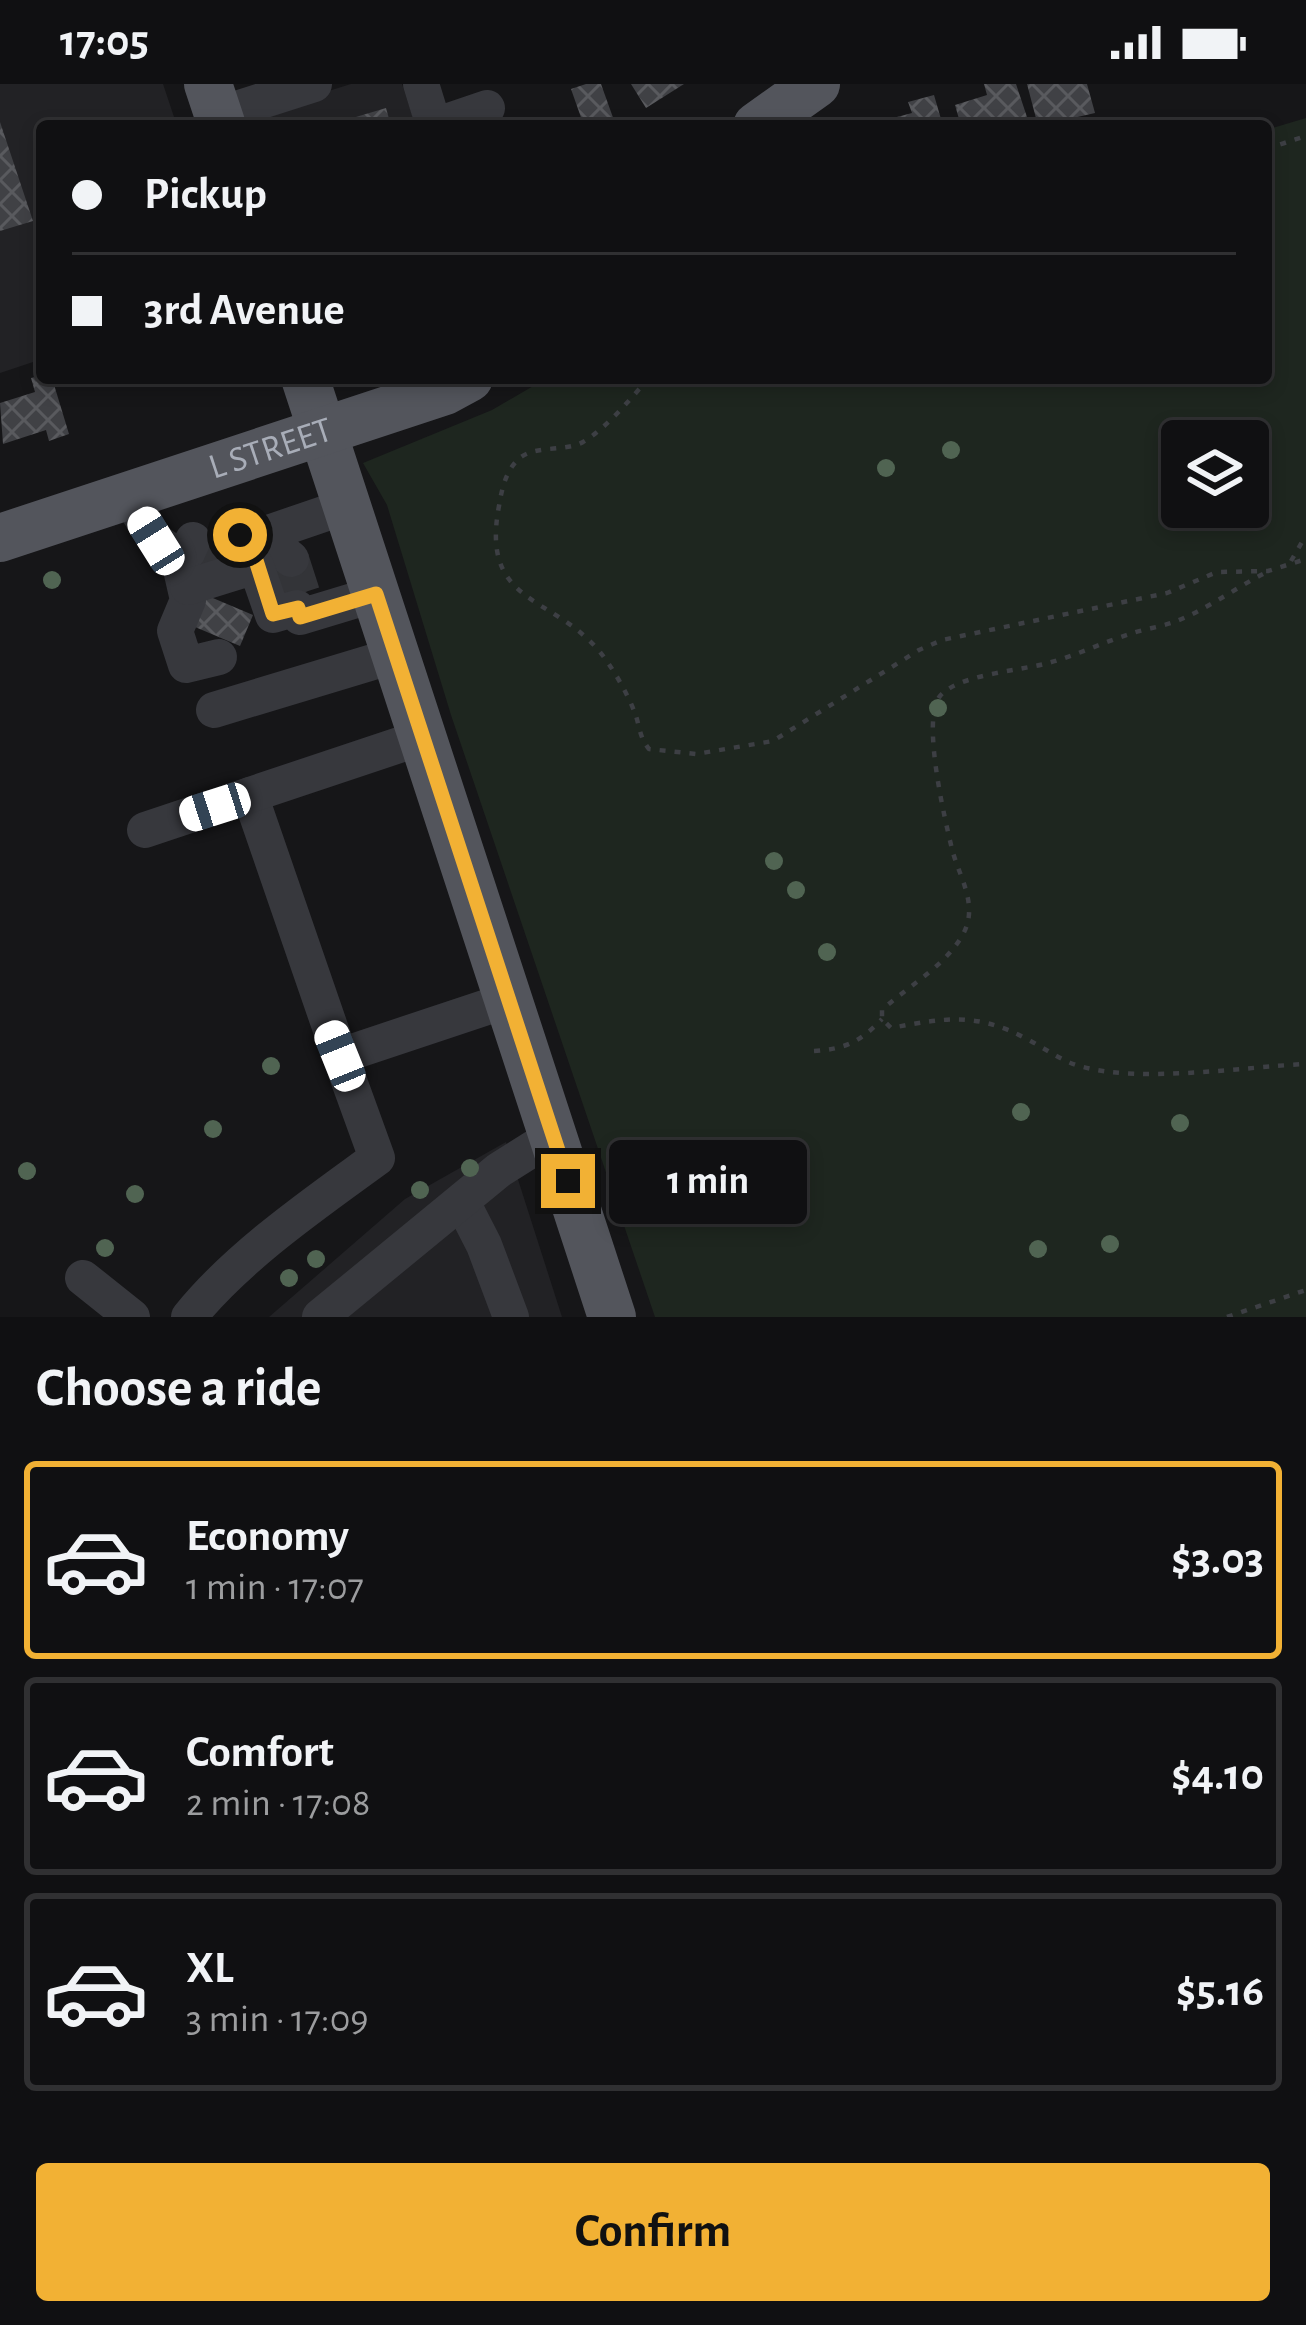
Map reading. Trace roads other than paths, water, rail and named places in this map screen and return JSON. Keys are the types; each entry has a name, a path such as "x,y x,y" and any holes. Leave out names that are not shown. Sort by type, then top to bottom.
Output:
{"main road":[{"path":"765,120 816,84"},
{"path":"307,384 612,1317"},
{"name":"L STREET","path":"0,538 322,430 402,391 439,384"}],"lane":[{"path":"216,108 314,84"},
{"path":"421,84 432,120"},
{"path":"453,120 487,109"},
{"path":"128,495 156,541 244,559 300,617 376,594"},
{"path":"219,657 186,665 175,631 188,600 244,559 347,506"},
{"path":"214,710 396,655"},
{"path":"145,830 423,737"},
{"path":"190,1317 204,1299 300,1215 377,1158 250,795"},
{"path":"340,1056 508,1000"},
{"path":"320,1317 499,1170 554,1136"},
{"path":"462,1202 511,1317"},
{"path":"83,1278 132,1317"}],"tunnel":[{"path":"200,560 234,550"},
{"path":"291,559 302,593"}]}
